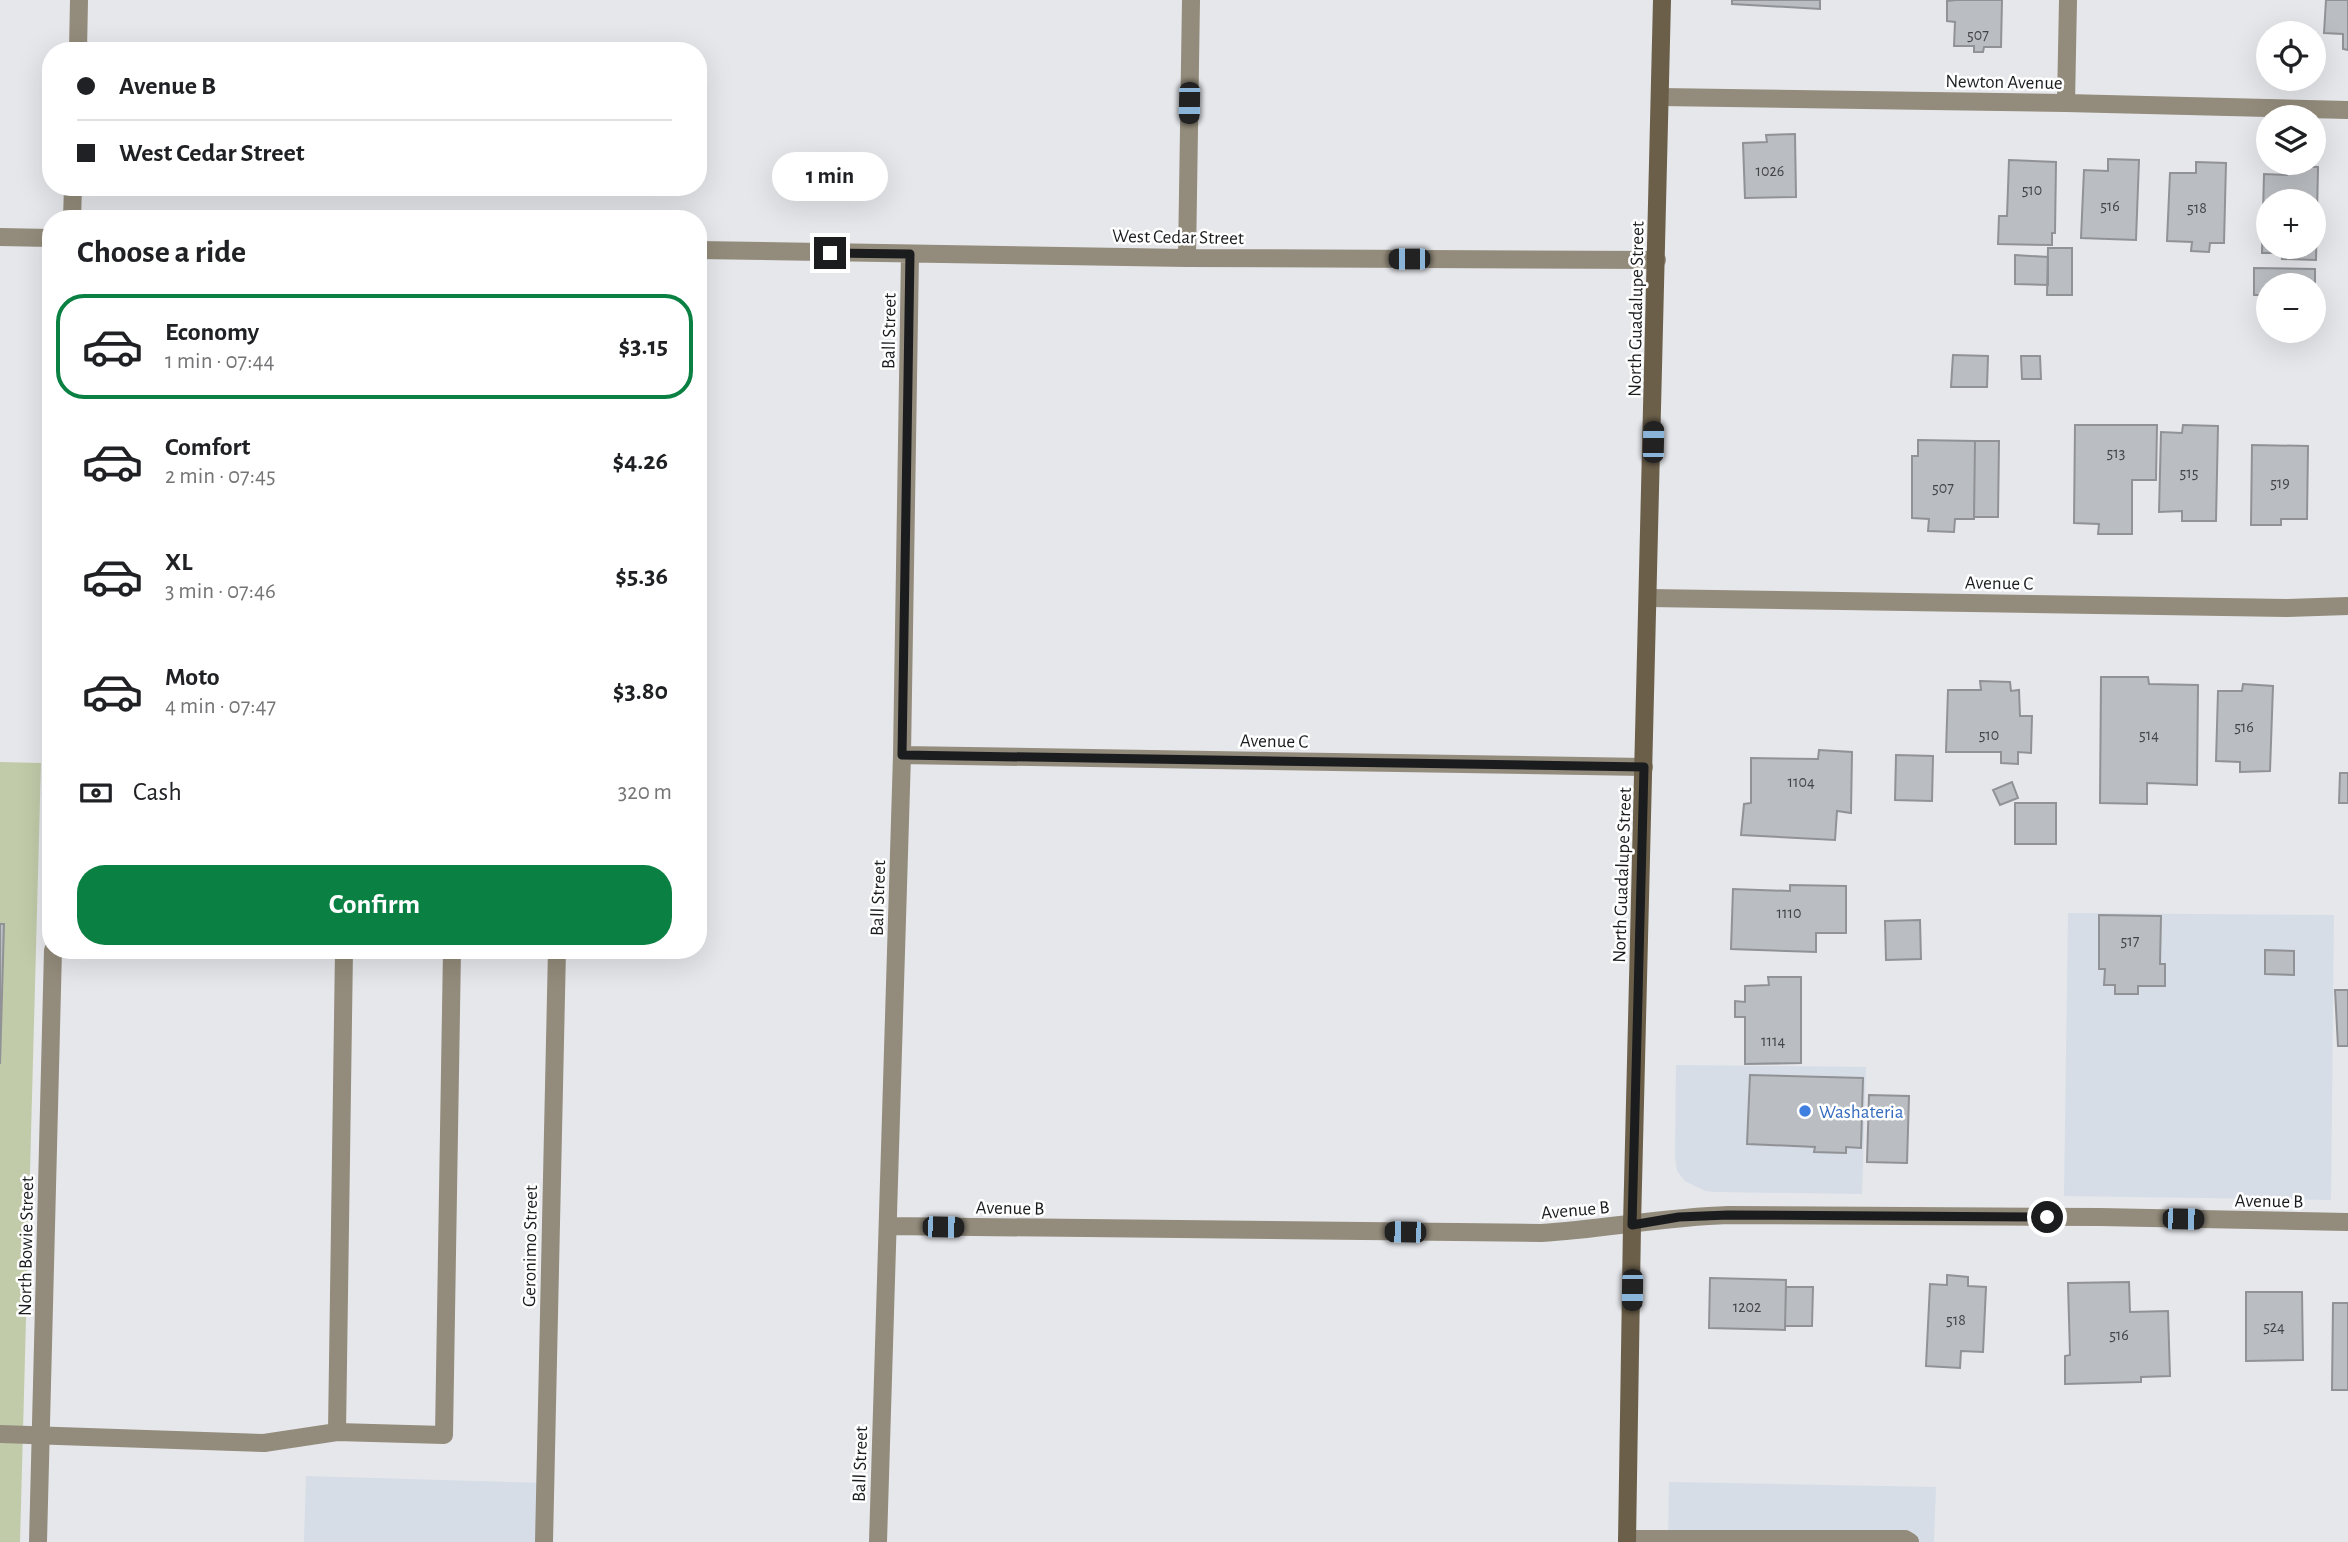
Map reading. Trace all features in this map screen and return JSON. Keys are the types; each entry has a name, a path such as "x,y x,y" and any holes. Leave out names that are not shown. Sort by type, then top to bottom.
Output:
{"street":[{"path":"78,42 79,0"},
{"path":"1187,258 1191,0"},
{"name":"North Guadalupe Street","path":"1627,1540 1632,1225 1662,0"},
{"path":"2066,103 2068,0"},
{"name":"Newton Avenue","path":"1660,97 2348,110"},
{"path":"0,237 42,238"},
{"name":"West Cedar Street","path":"707,250 1187,258 1657,260"},
{"name":"Ball Street","path":"878,1542 902,755 910,254"},
{"name":"Avenue C","path":"1649,598 2287,608 2348,606"},
{"name":"Avenue C","path":"902,755 1644,767"},
{"name":"North Bowie Street","path":"38,1542 53,959"},
{"path":"337,1432 344,959"},
{"path":"0,1434 264,1443 337,1432 444,1435 453,959"},
{"name":"Geronimo Street","path":"544,1542 557,959"},
{"name":"Avenue B","path":"888,1226 1541,1233 1632,1225 1679,1217 1728,1215 2100,1217 2348,1222"},
{"path":"1627,1540 1905,1539 1910,1542"}],"shaded area":[{"path":"2068,913 2334,915 2331,1200 2064,1196"},
{"path":"1676,1065 1866,1067 1862,1194 1716,1192 1705,1191 1685,1181 1677,1171 1675,1157"},
{"path":"306,1476 545,1483 544,1542 304,1542"},
{"path":"1669,1482 1936,1487 1934,1542 1668,1542"}],"green space":[{"path":"0,762 41,763 20,1542 0,1542"}],"building":[{"path":"1732,0 1820,0 1820,9 1732,4"},
{"path":"2002,0 2001,47 1984,47 1983,52 1974,52 1974,46 1954,46 1955,22 1947,21 1947,1"},
{"path":"2326,0 2348,0 2348,50 2343,49 2343,34 2326,33"},
{"path":"1795,134 1796,197 1745,198 1743,143 1767,142 1766,135"},
{"path":"2108,159 2139,160 2136,240 2081,238 2084,170 2108,171"},
{"path":"2009,160 2056,162 2055,233 2052,233 2052,245 1998,244 1999,216 2007,216"},
{"path":"2196,162 2226,163 2224,243 2210,243 2209,252 2191,251 2192,242 2167,241 2170,173 2196,173"},
{"path":"2264,175 2318,175 2318,189 2264,189"},
{"path":"2048,248 2072,248 2072,295 2047,295"},
{"path":"2015,255 2048,257 2048,285 2015,284"},
{"path":"2254,268 2315,269 2315,273 2256,273 2254,295"},
{"path":"1953,355 1988,356 1987,387 1951,387"},
{"path":"2021,356 2040,356 2041,379 2022,379"},
{"path":"2075,425 2157,425 2156,480 2132,480 2132,534 2098,534 2099,524 2074,523"},
{"path":"2183,425 2218,426 2216,521 2182,521 2182,511 2159,512 2161,432 2182,433"},
{"path":"1918,440 1975,441 1974,519 1955,519 1954,532 1928,531 1929,519 1912,518 1912,456 1918,456"},
{"path":"1975,441 1999,441 1998,517 1974,517"},
{"path":"2252,445 2308,446 2307,519 2281,519 2281,525 2251,525"},
{"path":"2101,677 2148,677 2149,684 2198,685 2197,785 2147,783 2147,804 2100,803"},
{"path":"1980,681 2010,682 2011,691 2019,690 2020,716 2032,716 2031,753 2018,752 2018,764 2001,763 2001,752 1946,752 1948,690 1981,690"},
{"path":"2243,684 2273,686 2270,771 2240,772 2240,762 2216,761 2218,691 2242,691"},
{"path":"1819,750 1852,752 1851,813 1837,811 1835,840 1741,835 1744,804 1751,803 1751,758 1818,759"},
{"path":"1896,755 1933,756 1932,801 1895,800"},
{"path":"2340,773 2348,773 2348,803 2339,803"},
{"path":"2012,782 2018,798 2000,805 1993,790"},
{"path":"2015,803 2056,803 2056,844 2015,844"},
{"path":"1790,885 1846,886 1846,933 1816,933 1816,952 1731,949 1733,889 1790,891"},
{"path":"2099,915 2161,916 2160,964 2165,964 2165,986 2138,986 2138,994 2115,994 2115,985 2104,985 2105,969 2099,969"},
{"path":"1920,920 1921,959 1886,960 1885,921"},
{"path":"0,924 4,924 0,1064"},
{"path":"2265,950 2294,951 2294,975 2265,974"},
{"path":"1768,977 1801,977 1801,1063 1745,1064 1745,1017 1735,1017 1735,1001 1745,1002 1745,986 1769,985"},
{"path":"2335,990 2348,990 2348,1046 2338,1046"},
{"name":"Washateria","path":"1750,1075 1863,1078 1861,1148 1846,1147 1846,1153 1814,1152 1815,1147 1747,1144"},
{"path":"1869,1095 1909,1096 1907,1163 1867,1162"},
{"path":"1947,1275 1968,1277 1968,1286 1986,1287 1983,1352 1961,1351 1960,1368 1926,1366 1930,1284 1947,1285"},
{"path":"1710,1278 1786,1280 1785,1330 1709,1328"},
{"path":"2129,1282 2130,1312 2168,1311 2170,1376 2141,1377 2141,1382 2065,1384 2065,1356 2070,1355 2068,1283"},
{"path":"1786,1287 1813,1287 1812,1326 1785,1326"},
{"path":"2246,1292 2302,1292 2303,1360 2246,1361"},
{"path":"2333,1303 2348,1303 2348,1390 2332,1390"}],"place":[{"name":"Washateria","path":"1805,1111"}],"route":[{"path":"830,253 910,254 902,755 1644,767 1632,1225 1679,1217 1728,1215 2047,1217"}]}
